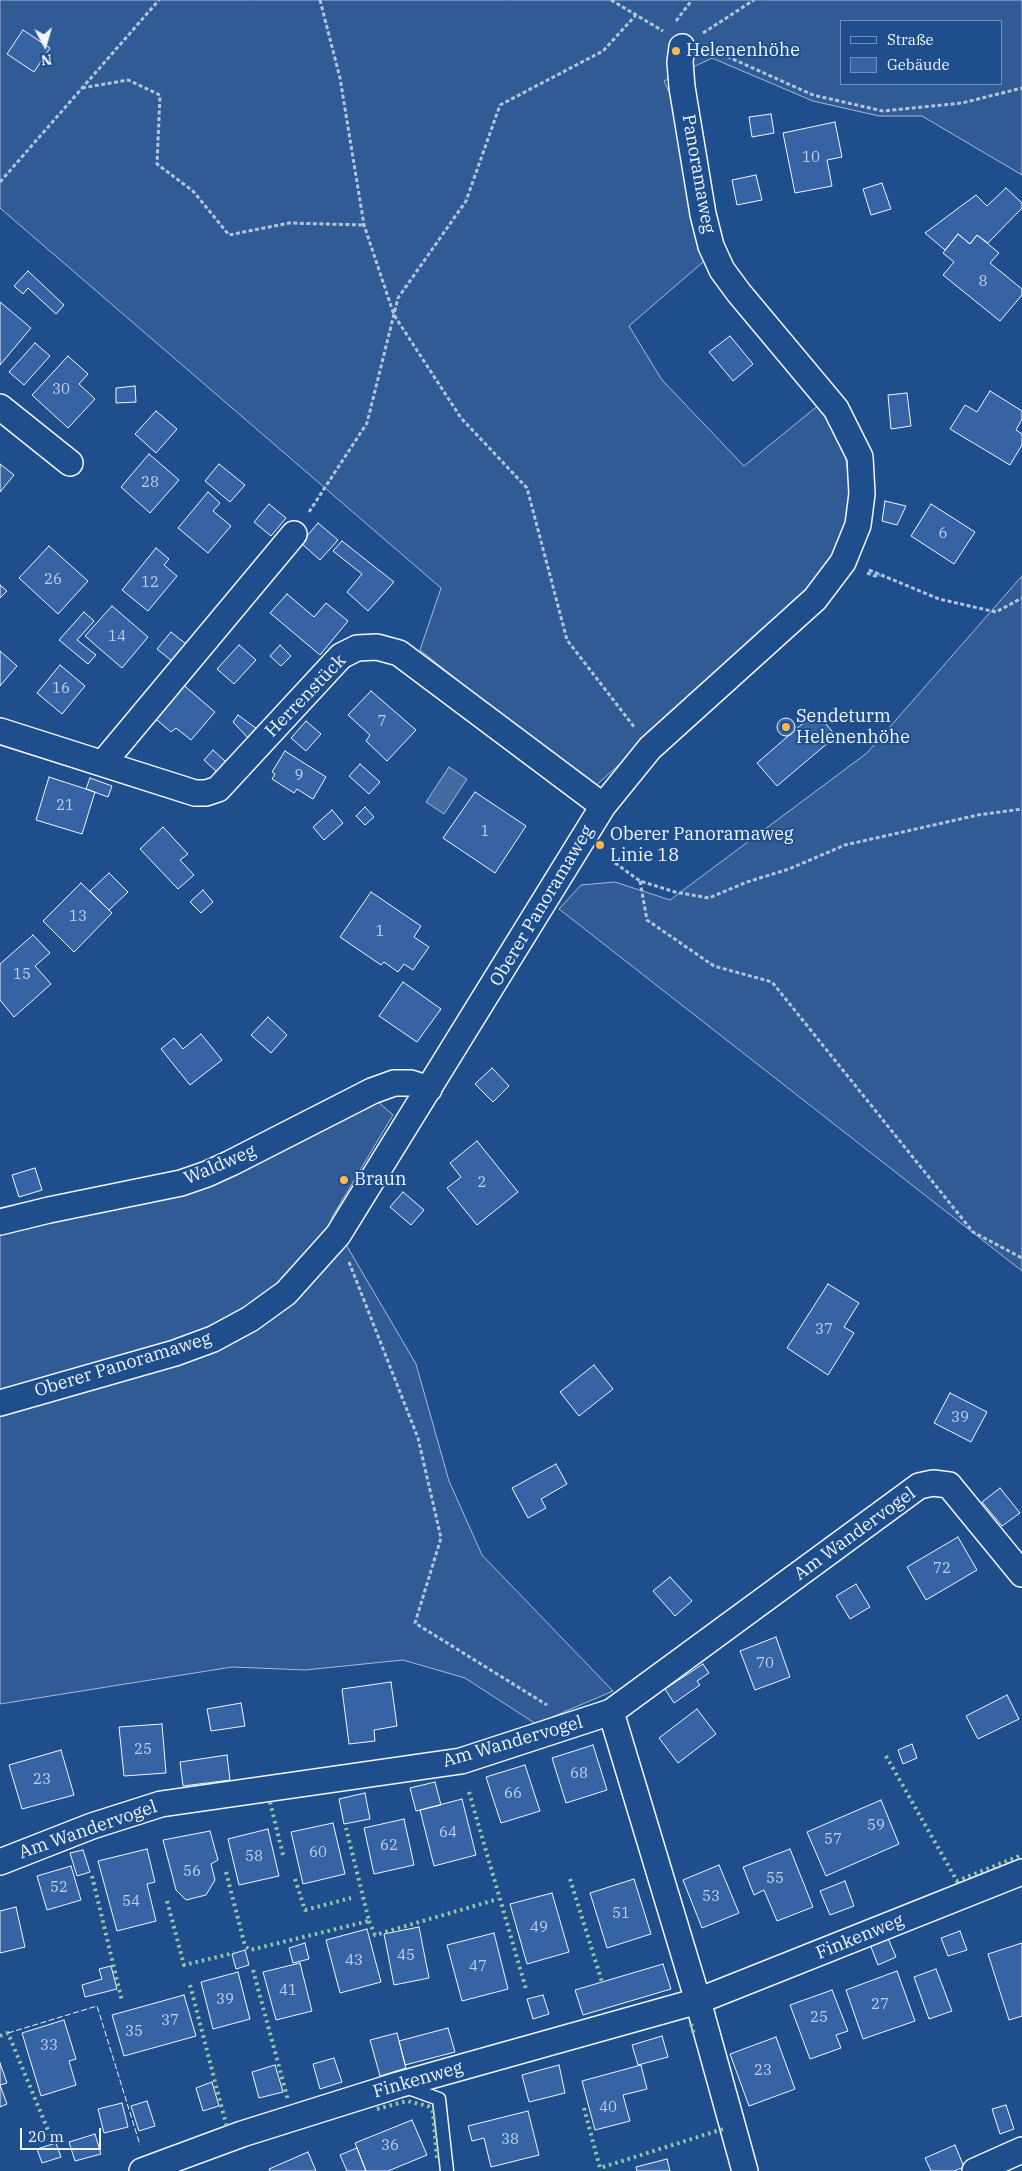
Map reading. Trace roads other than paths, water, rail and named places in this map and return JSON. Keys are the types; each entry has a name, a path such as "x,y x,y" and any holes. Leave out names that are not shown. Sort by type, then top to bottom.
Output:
{"street":[{"name":"Panoramaweg","path":"673,35 680,62 682,87 703,214 711,246 722,270 739,293"},
{"name":"Oberer Panoramaweg","path":"0,1403 175,1353 213,1339 250,1319 286,1293 338,1235 603,806 650,748 815,599 843,562 858,525 862,472 860,457 836,409 739,293"},
{"path":"0,407 70,464"},
{"path":"103,763 294,534"},
{"name":"Herrenstück","path":"0,731 195,793 206,793 218,789 340,656 357,648 377,647 400,653 603,806"},
{"name":"Waldweg","path":"0,1222 198,1177 231,1163 372,1091 394,1083 411,1083 429,1088"},
{"name":"Am Wandervogel","path":"0,1862 92,1826 161,1804 461,1761 611,1712 919,1486 933,1483 949,1485 1022,1574"},
{"path":"611,1712 698,2001 745,2171"},
{"name":"Finkenweg","path":"142,2171 242,2134 398,2084 698,2001 1022,1872"},
{"path":"975,2171 1022,2150"}],"lane":[{"path":"398,2084 439,2099 447,2171"}],"place":[{"name":"Helenenhöhe","path":"676,51"},
{"name":"Sendeturm Helenenhöhe","path":"786,727"},
{"name":"Oberer Panoramaweg Linie 18","path":"600,845"},
{"name":"Braun","path":"344,1180"}]}
